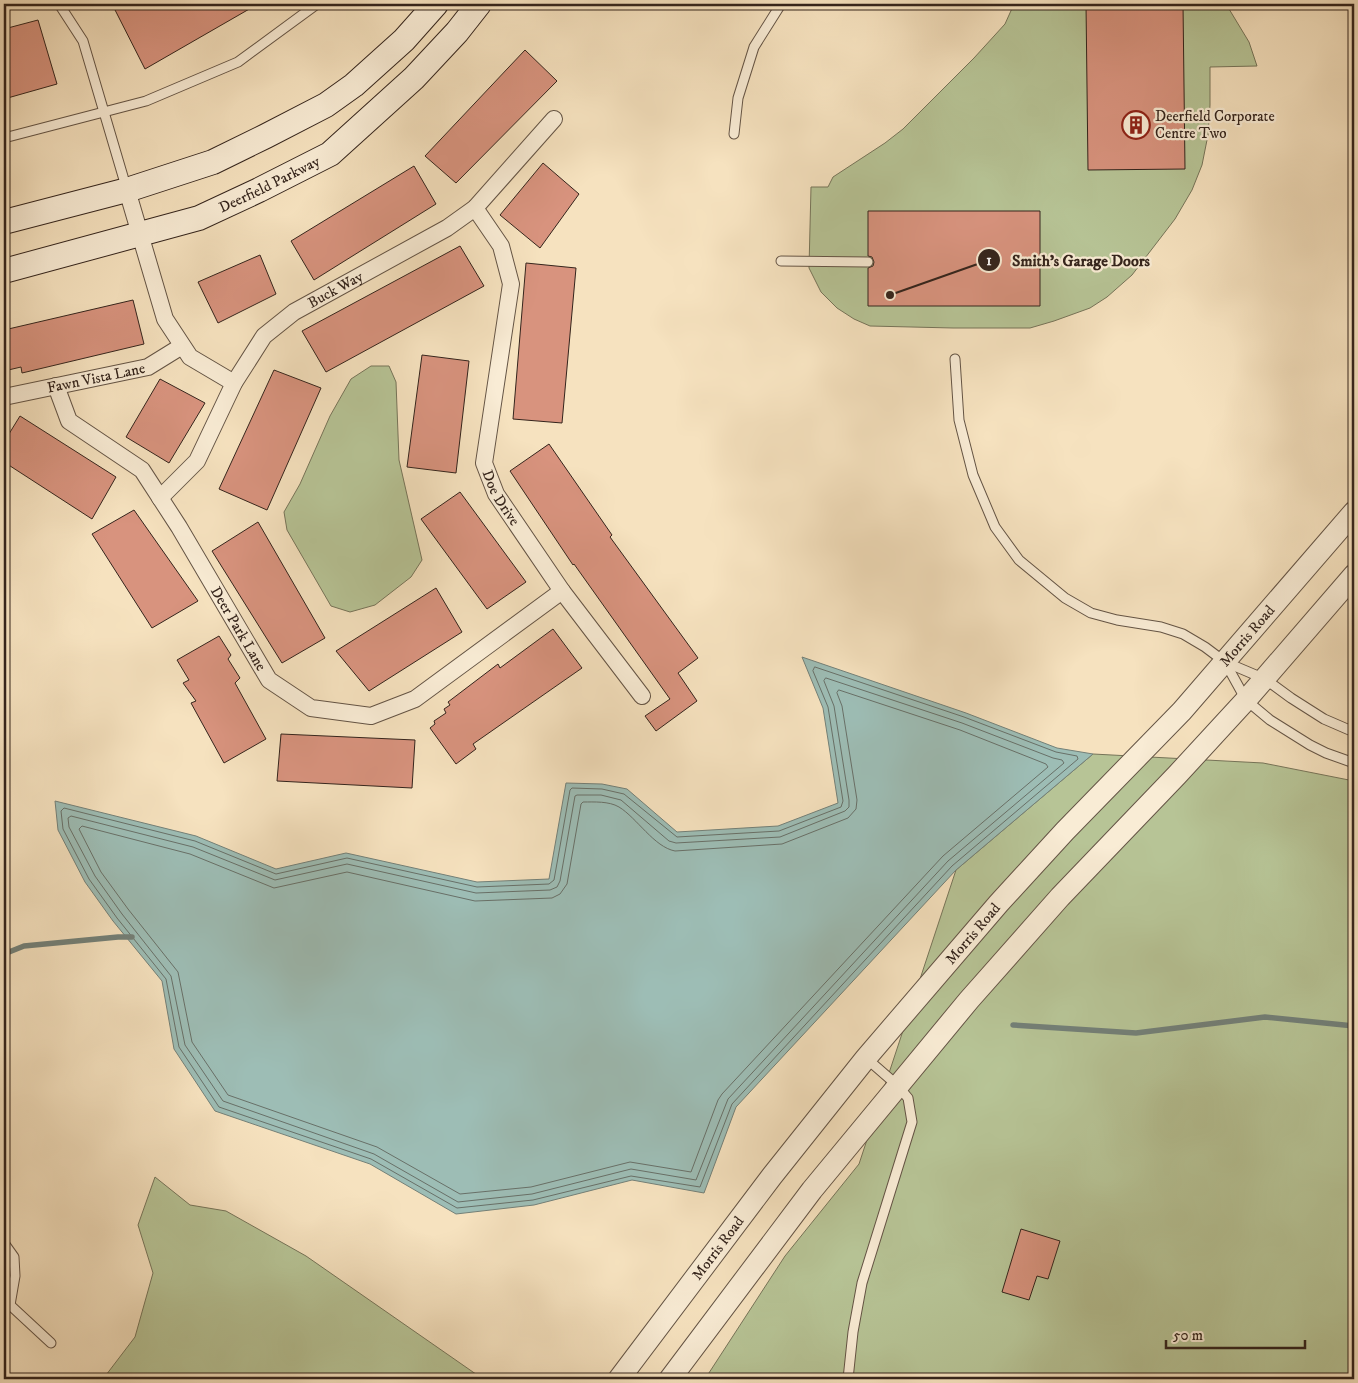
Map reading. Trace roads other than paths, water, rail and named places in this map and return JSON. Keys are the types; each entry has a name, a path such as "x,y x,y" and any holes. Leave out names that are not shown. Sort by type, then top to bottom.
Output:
{"main road":[{"path":"4,222 127,190 213,162 326,105 380,63 436,4"},
{"name":"Deerfield Parkway","path":"4,271 199,218 330,154 414,78 457,32 479,4"}],"street":[{"name":"Buck Way","path":"160,498 196,461 234,383 264,336 294,312 447,228 474,208 554,119"},
{"path":"127,190 165,319 190,357 234,383"},
{"name":"Doe Drive","path":"474,208 501,246 511,284 484,463 496,494 562,591 642,696"},
{"name":"Fawn Vista Lane","path":"4,397 148,367 182,346"},
{"name":"Deer Park Lane","path":"56,386 69,421 142,470 179,527 269,680 311,708 371,716 415,699 562,591"},
{"name":"Morris Road","path":"619,1379 772,1176 866,1058 999,903 1182,711 1354,512"},
{"path":"670,1379 812,1190 897,1085 1053,904 1246,700 1354,575"}],"lane":[{"path":"59,4 83,41 127,190"},
{"path":"4,138 146,101 238,62 317,4"},
{"path":"734,134 738,98 754,47 781,4"},
{"path":"781,261 868,262"},
{"path":"955,359 959,420 973,475 995,527 1019,560 1066,598 1091,613 1117,620 1161,627 1183,634 1225,662 1265,678 1291,698 1324,719 1354,732"},
{"path":"1225,662 1246,700 1270,720 1310,745 1354,763"},
{"path":"848,1379 853,1332 862,1283 912,1122 908,1098 897,1085 866,1058"},
{"path":"4,1243 14,1258 15,1276 7,1307 51,1343"}],"water":[{"path":"802,657 966,713 1057,748 1093,754 956,870 736,1107 704,1193 632,1180 534,1205 456,1214 370,1164 215,1111 174,1049 162,981 113,921 85,882 58,830 55,801 196,836 276,869 346,853 477,882 549,879 566,783 602,784 627,789 677,832 778,826 838,803 823,708"}],"waterway":[{"path":"4,954 24,946 132,937"},
{"path":"1013,1025 1136,1033 1265,1017 1354,1026"}],"place":[{"name":"Deerfield Corporate Centre Two","path":"1136,125"},
{"name":"Smith's Garage Doors","path":"890,295"}]}
